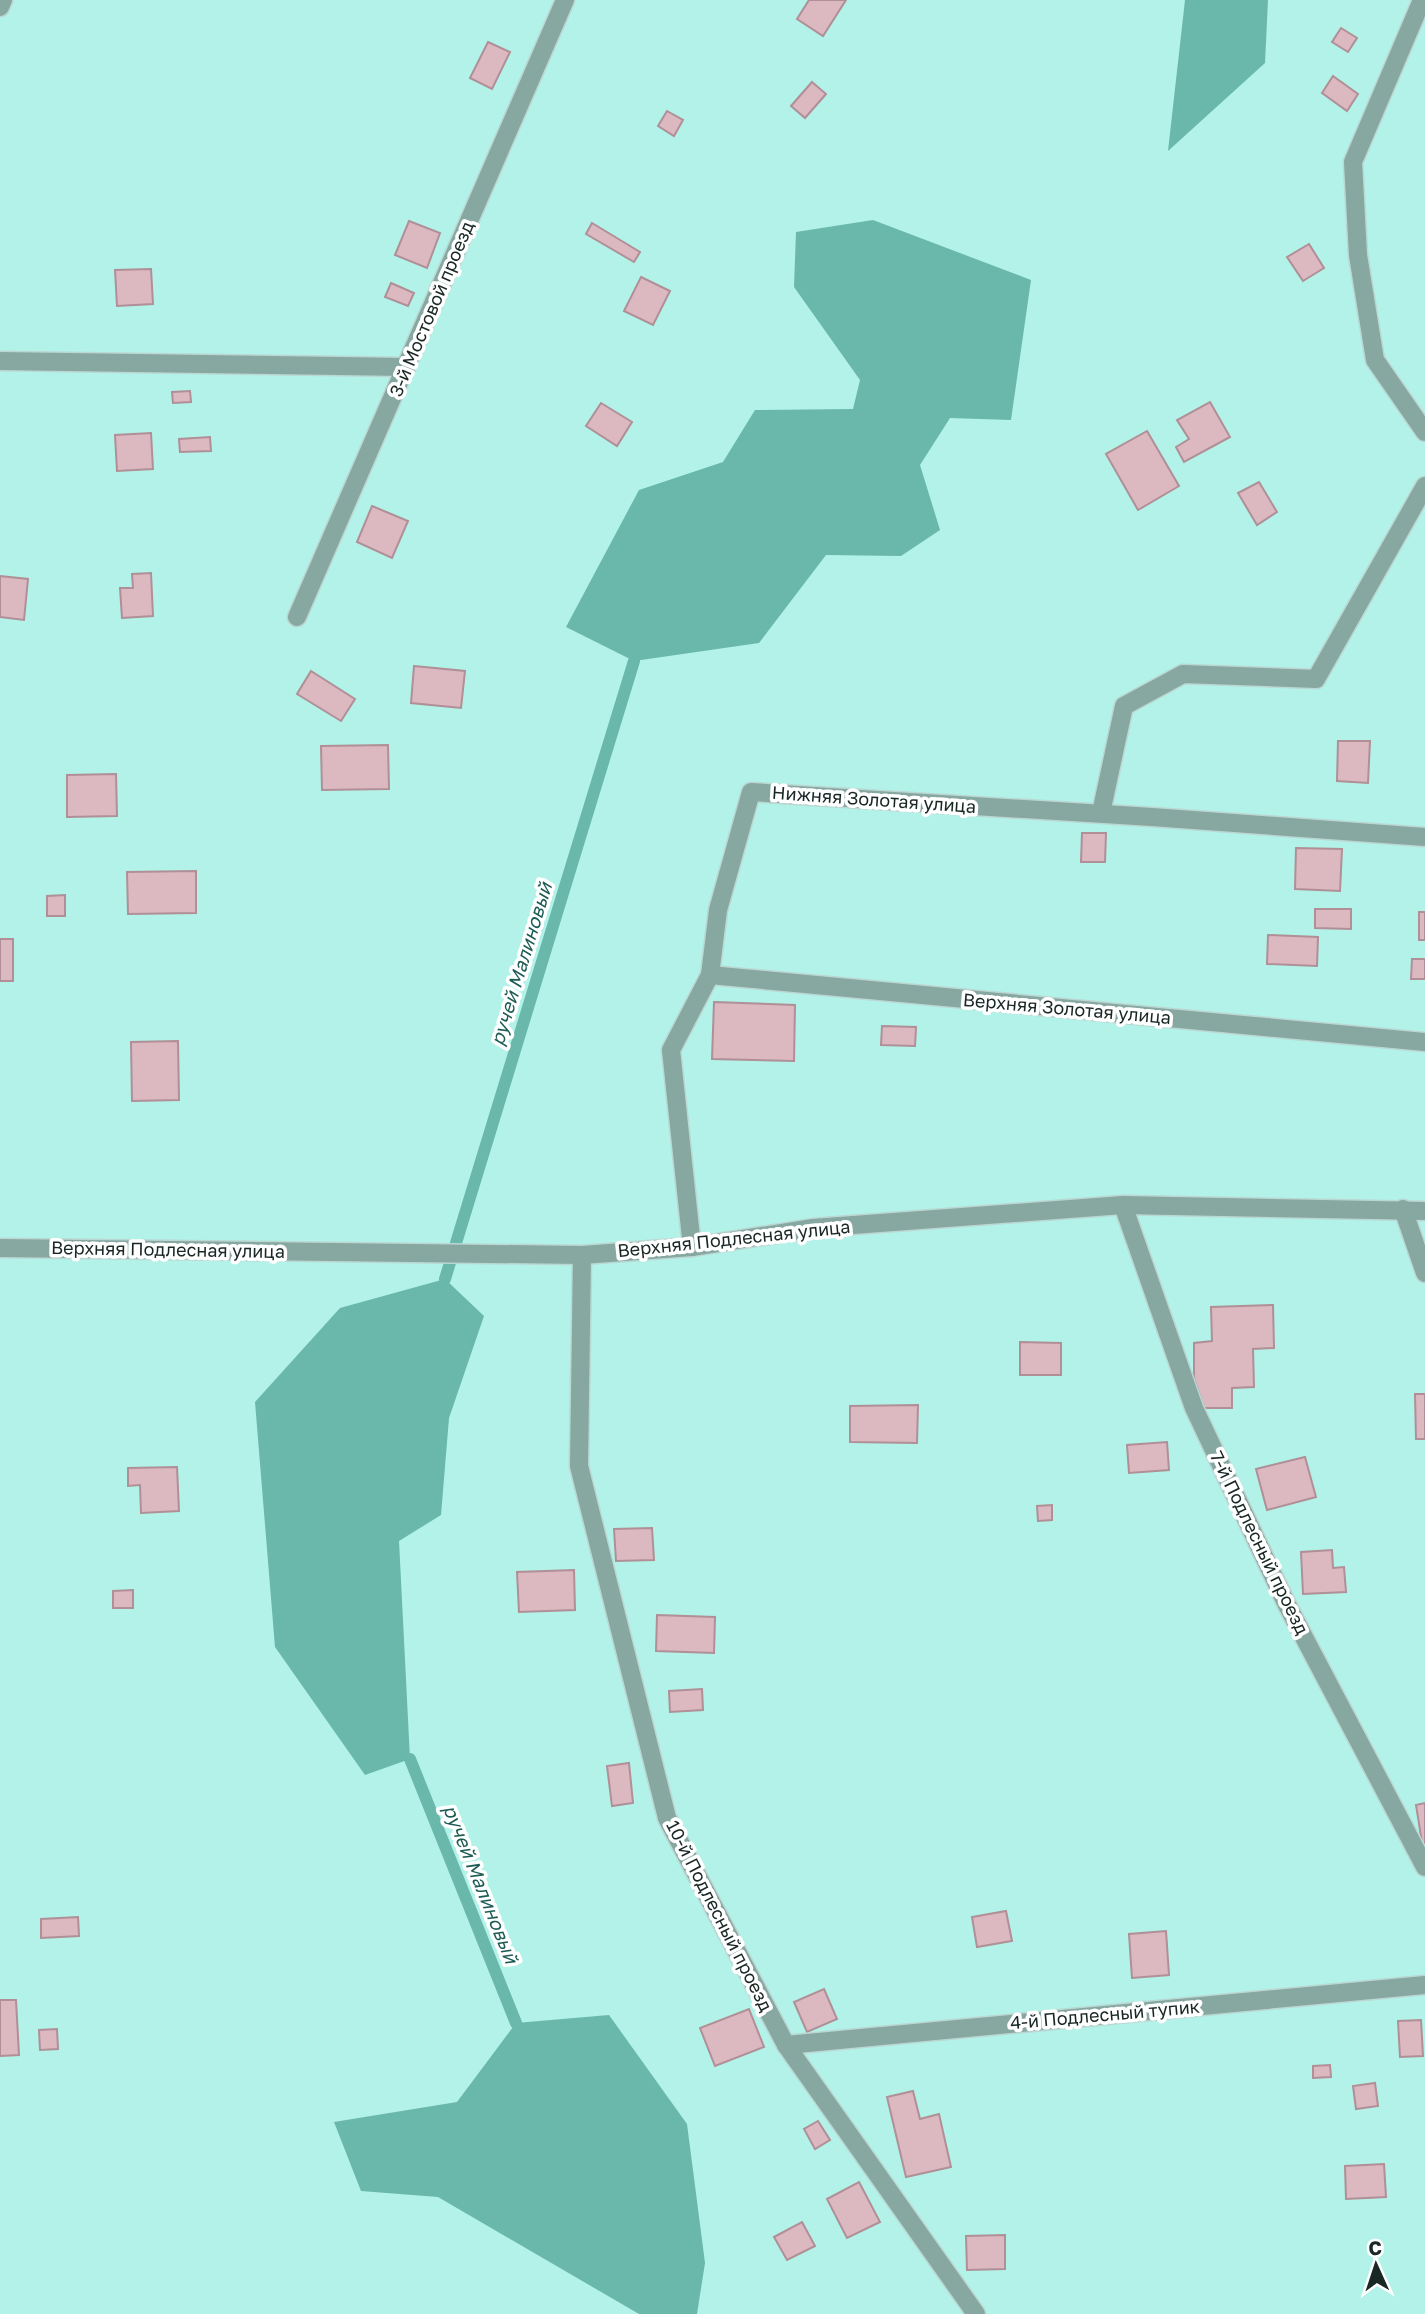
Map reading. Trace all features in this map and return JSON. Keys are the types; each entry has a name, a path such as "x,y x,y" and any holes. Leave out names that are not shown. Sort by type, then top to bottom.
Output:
{"street":[{"path":"0,7 3,0"},
{"name":"3-й Мостовой проезд","path":"297,617 565,0"},
{"path":"1422,0 1353,162 1358,255 1375,360 1425,432"},
{"path":"0,361 406,367"},
{"path":"1101,813 1124,706 1183,674 1316,679 1425,486"},
{"name":"Нижняя Золотая улица","path":"692,1247 671,1050 710,975 718,910 751,792 1101,813 1425,837"},
{"name":"Верхняя Золотая улица","path":"710,975 1425,1042"},
{"name":"Верхняя Подлесная улица","path":"0,1248 582,1255 692,1247 813,1228 1123,1205 1425,1211"},
{"name":"7-й Подлесный проезд","path":"1123,1205 1194,1408 1286,1603 1425,1867"},
{"path":"1403,1209 1425,1273"},
{"name":"10-й Подлесный проезд","path":"582,1255 579,1466 667,1818 786,2045 976,2314"},
{"name":"4-й Подлесный тупик","path":"786,2045 1425,1985"}],"shaded area":[{"path":"0,0 1425,0 1425,2314 0,2314"},
{"path":"1185,0 1268,0 1265,63 1168,151"},
{"path":"873,220 1031,280 1011,420 950,418 920,465 940,530 901,556 826,555 759,643 634,661 566,627 639,490 723,462 755,410 853,409 860,380 794,287 796,232"},
{"path":"445,1279 484,1316 449,1418 441,1515 399,1541 410,1759 365,1775 275,1647 255,1402 340,1308"},
{"path":"609,2015 687,2124 705,2263 697,2314 639,2314 438,2197 361,2191 334,2122 457,2102 516,2023"}],"building":[{"path":"809,0 846,0 823,36 797,19"},
{"path":"1341,28 1357,38 1348,52 1332,42"},
{"path":"488,42 510,52 492,89 470,78"},
{"path":"1333,76 1358,94 1347,111 1322,93"},
{"path":"812,82 826,94 805,118 791,106"},
{"path":"667,111 683,120 674,136 658,126"},
{"path":"409,221 440,233 427,268 395,255"},
{"path":"592,223 640,252 634,262 586,234"},
{"path":"1309,244 1324,268 1303,281 1287,257"},
{"path":"151,269 153,304 117,306 115,270"},
{"path":"641,277 670,291 653,325 624,311"},
{"path":"391,283 414,293 408,306 385,297"},
{"path":"190,391 191,402 173,403 172,392"},
{"path":"1210,402 1230,437 1184,462 1176,447 1189,439 1177,420"},
{"path":"601,403 632,422 617,446 586,426"},
{"path":"1147,431 1179,486 1138,510 1106,454"},
{"path":"151,433 153,469 117,471 115,435"},
{"path":"210,437 211,451 180,452 179,439"},
{"path":"1259,482 1277,512 1257,525 1238,493"},
{"path":"372,506 408,521 392,558 357,542"},
{"path":"151,573 153,616 122,618 120,588 133,588 132,574"},
{"path":"0,576 28,579 24,620 0,617"},
{"path":"414,666 465,671 461,708 411,703"},
{"path":"311,671 355,699 341,721 297,694"},
{"path":"1338,741 1370,741 1368,783 1337,781"},
{"path":"388,745 389,789 322,790 321,746"},
{"path":"116,774 117,816 67,817 67,775"},
{"path":"1082,833 1106,833 1105,862 1081,862"},
{"path":"1296,848 1342,849 1340,891 1295,889"},
{"path":"196,871 196,913 128,914 127,872"},
{"path":"65,895 65,916 47,916 47,896"},
{"path":"1315,909 1351,909 1351,929 1315,928"},
{"path":"1419,912 1425,912 1425,940 1419,940"},
{"path":"1268,935 1318,937 1317,966 1267,964"},
{"path":"0,939 13,939 13,981 0,981"},
{"path":"1412,959 1425,959 1425,979 1411,979"},
{"path":"714,1002 795,1005 794,1061 712,1059"},
{"path":"882,1026 916,1027 915,1046 881,1045"},
{"path":"178,1041 179,1100 132,1101 131,1042"},
{"path":"1273,1305 1274,1348 1253,1349 1254,1387 1232,1388 1232,1408 1204,1408 1194,1378 1194,1343 1212,1341 1211,1307"},
{"path":"1020,1342 1061,1343 1061,1375 1020,1375"},
{"path":"1415,1394 1425,1394 1425,1439 1416,1439"},
{"path":"918,1405 917,1443 850,1442 850,1406"},
{"path":"1167,1442 1169,1470 1129,1473 1127,1445"},
{"path":"1305,1457 1316,1497 1267,1510 1256,1469"},
{"path":"177,1467 179,1511 141,1513 140,1485 128,1486 128,1468"},
{"path":"1052,1505 1052,1520 1038,1521 1037,1506"},
{"path":"652,1528 654,1560 616,1561 614,1529"},
{"path":"1332,1550 1333,1568 1344,1567 1346,1592 1303,1594 1301,1552"},
{"path":"574,1570 575,1610 519,1612 517,1572"},
{"path":"133,1590 133,1608 113,1608 113,1591"},
{"path":"657,1615 715,1617 714,1653 656,1651"},
{"path":"702,1689 703,1710 670,1712 669,1691"},
{"path":"629,1763 633,1803 612,1806 607,1766"},
{"path":"1425,1803 1425,1849 1423,1849 1416,1805"},
{"path":"1006,1911 1012,1941 977,1947 972,1917"},
{"path":"78,1917 79,1936 41,1938 41,1919"},
{"path":"1166,1931 1169,1975 1132,1978 1129,1934"},
{"path":"824,1989 837,2019 807,2032 794,2002"},
{"path":"0,2000 16,2000 19,2055 0,2056"},
{"path":"749,2009 764,2047 715,2066 700,2028"},
{"path":"1421,2020 1423,2056 1400,2057 1398,2021"},
{"path":"57,2029 58,2049 40,2050 39,2030"},
{"path":"1330,2065 1331,2077 1313,2078 1313,2066"},
{"path":"1375,2083 1378,2106 1356,2109 1353,2086"},
{"path":"913,2091 920,2119 939,2114 951,2167 906,2177 887,2097"},
{"path":"818,2121 830,2140 815,2149 804,2129"},
{"path":"1384,2164 1386,2197 1346,2199 1345,2166"},
{"path":"859,2182 880,2222 847,2238 827,2199"},
{"path":"802,2222 815,2246 787,2260 774,2237"},
{"path":"1005,2235 1005,2269 967,2270 966,2236"}],"waterway":[{"name":"ручей Малиновый","path":"445,1279 634,661"},
{"name":"ручей Малиновый","path":"410,1759 516,2023"}]}
